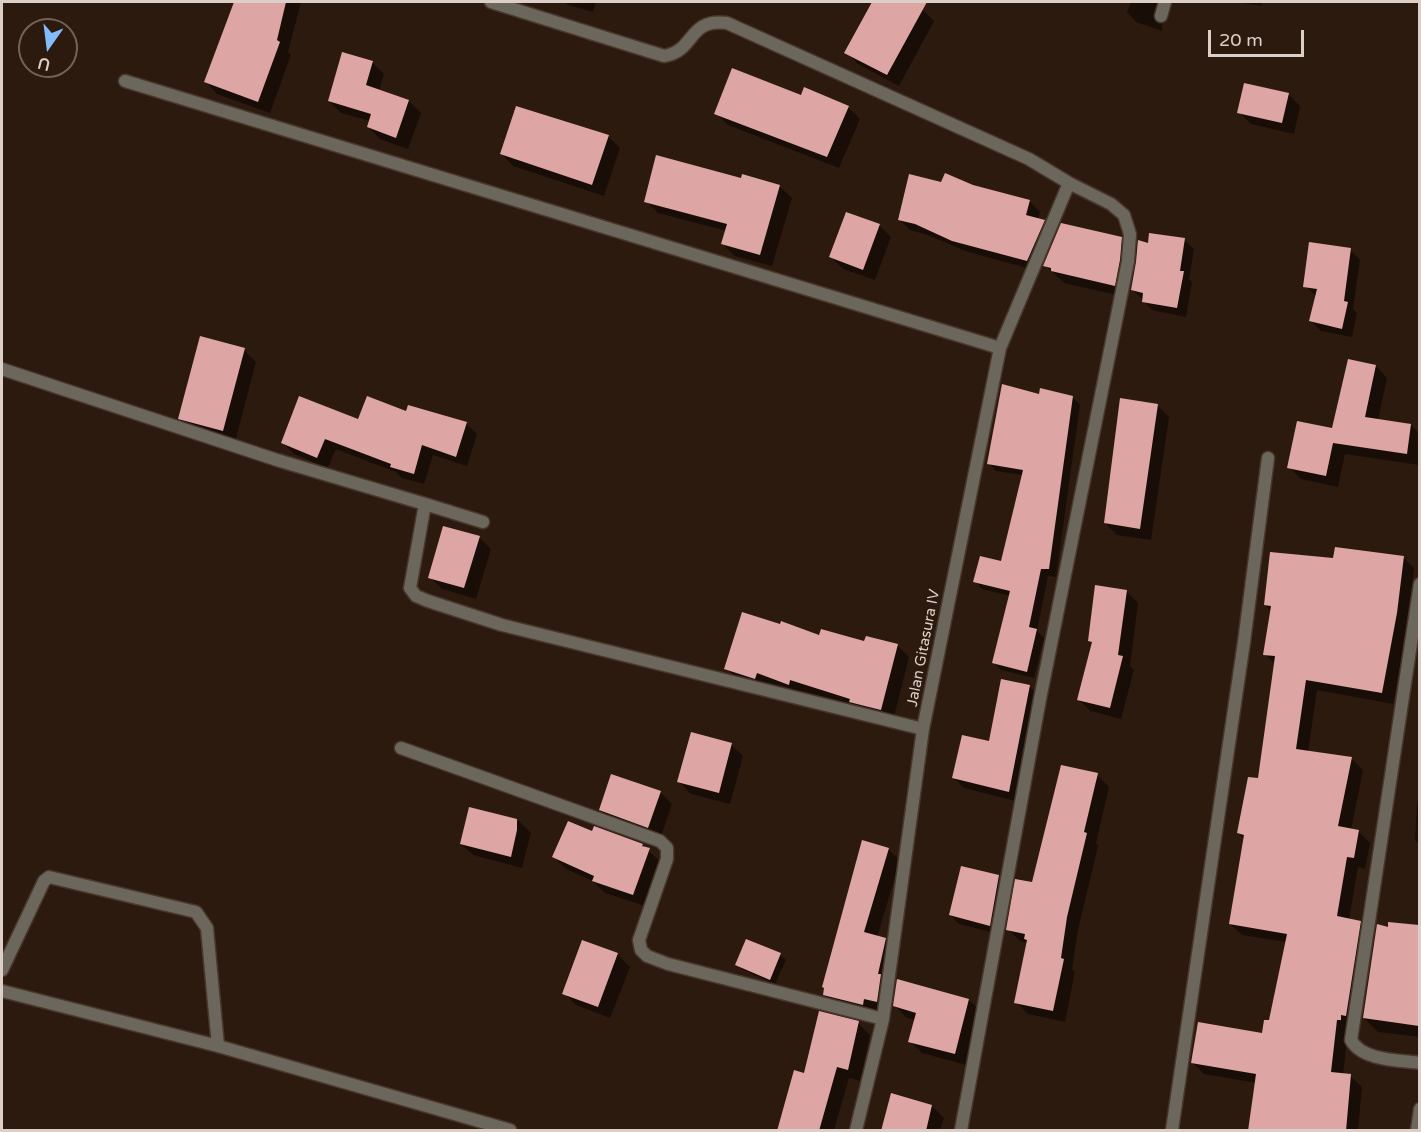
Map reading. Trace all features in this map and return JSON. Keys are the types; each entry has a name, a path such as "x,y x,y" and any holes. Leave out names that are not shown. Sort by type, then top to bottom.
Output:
{"street":[{"path":"491,2 664,56 678,52 701,26 713,22 727,23 1029,159 1111,204 1124,215 1130,234 1129,252 1040,699 961,1131"},
{"path":"1161,16 1165,2"},
{"path":"125,81 1000,348"},
{"name":"Jalan Gitasura IV","path":"856,1131 883,1019 923,729 1000,348 1069,183"},
{"path":"2,369 277,460 483,522"},
{"path":"1172,1131 1244,642 1268,458"},
{"path":"425,504 410,588 416,596 428,602 502,625 923,729"},
{"path":"1419,584 1351,1040 1354,1047 1374,1056 1419,1063"},
{"path":"401,747 660,841 667,848 667,859 639,940 641,950 647,956 681,967 883,1019"},
{"path":"2,970 44,880 49,877 196,912 207,928 218,1046"},
{"path":"2,991 218,1046 510,1131"},
{"path":"1417,1131 1419,1109"}],"building":[{"path":"234,2 286,2 277,40 280,42 258,102 204,82"},
{"path":"872,2 927,2 887,75 844,53"},
{"path":"342,52 373,61 366,85 409,100 396,138 367,127 371,114 328,101"},
{"path":"732,68 801,95 804,87 849,106 827,157 714,114"},
{"path":"1244,83 1289,93 1282,123 1237,113"},
{"path":"516,106 609,135 592,185 500,154"},
{"path":"656,155 741,178 742,174 780,185 760,255 721,244 727,224 644,202"},
{"path":"945,173 973,185 1030,200 1026,215 1045,220 1027,261 952,241 915,224 898,220 909,174 941,182"},
{"path":"846,212 880,224 863,270 829,257"},
{"path":"1061,223 1122,237 1115,286 1051,271 1051,268 1043,266"},
{"path":"1149,233 1185,238 1180,271 1184,271 1177,308 1142,302 1143,293 1131,290 1138,240 1148,243"},
{"path":"1309,242 1351,248 1344,301 1348,302 1342,329 1309,321 1317,289 1303,287"},
{"path":"200,336 245,348 223,431 178,419"},
{"path":"1348,359 1376,365 1365,417 1411,424 1407,454 1333,443 1326,476 1287,468 1297,421 1332,428"},
{"path":"1002,384 1039,394 1040,388 1073,396 1049,569 1041,569 1029,627 1037,629 1027,672 992,663 1010,591 973,582 980,556 1001,561 1023,470 987,464"},
{"path":"299,396 358,419 367,396 406,411 408,405 467,422 456,457 422,445 414,474 390,467 391,464 325,439 317,458 281,443"},
{"path":"1120,398 1158,404 1140,529 1104,523"},
{"path":"443,526 480,536 464,588 428,578"},
{"path":"1335,547 1404,556 1397,613 1382,693 1306,680 1296,749 1352,757 1338,826 1359,830 1354,858 1347,857 1337,916 1361,921 1346,1016 1341,1015 1341,1020 1337,1020 1331,1072 1351,1074 1346,1131 1248,1131 1256,1074 1191,1063 1198,1022 1262,1033 1264,1020 1269,1020 1287,934 1229,924 1244,835 1237,833 1248,777 1258,778 1275,656 1263,655 1271,606 1264,605 1270,552 1333,558"},
{"path":"1095,585 1127,590 1118,655 1123,656 1110,708 1077,700 1092,642 1088,641"},
{"path":"742,612 780,624 781,621 819,635 821,629 864,641 866,636 898,644 881,710 849,702 850,699 790,680 789,685 757,673 755,679 724,669"},
{"path":"1001,679 1030,685 1009,792 952,778 962,735 989,741"},
{"path":"691,732 732,743 719,793 677,782"},
{"path":"1061,765 1098,773 1084,832 1087,833 1067,917 1061,958 1064,959 1053,1011 1014,1003 1027,940 1024,939 1025,934 1006,930 1015,879 1032,882"},
{"path":"611,774 661,791 648,828 599,810"},
{"path":"469,807 517,819 511,857 460,844"},
{"path":"568,821 592,831 594,826 650,848 633,895 592,881 594,876 552,857"},
{"path":"862,840 889,848 864,932 886,938 878,974 881,974 877,1002 864,999 863,1005 823,995 824,988 822,987"},
{"path":"961,866 999,875 990,926 949,915"},
{"path":"1388,922 1419,925 1419,1026 1363,1018 1377,924 1388,927"},
{"path":"746,939 781,953 770,980 735,965"},
{"path":"582,940 618,953 598,1007 562,994"},
{"path":"897,979 969,999 955,1054 908,1042 916,1013 893,1006"},
{"path":"819,1011 859,1021 848,1070 837,1067 819,1131 777,1131 794,1070 804,1073"},
{"path":"891,1093 932,1105 926,1131 881,1131"}]}
